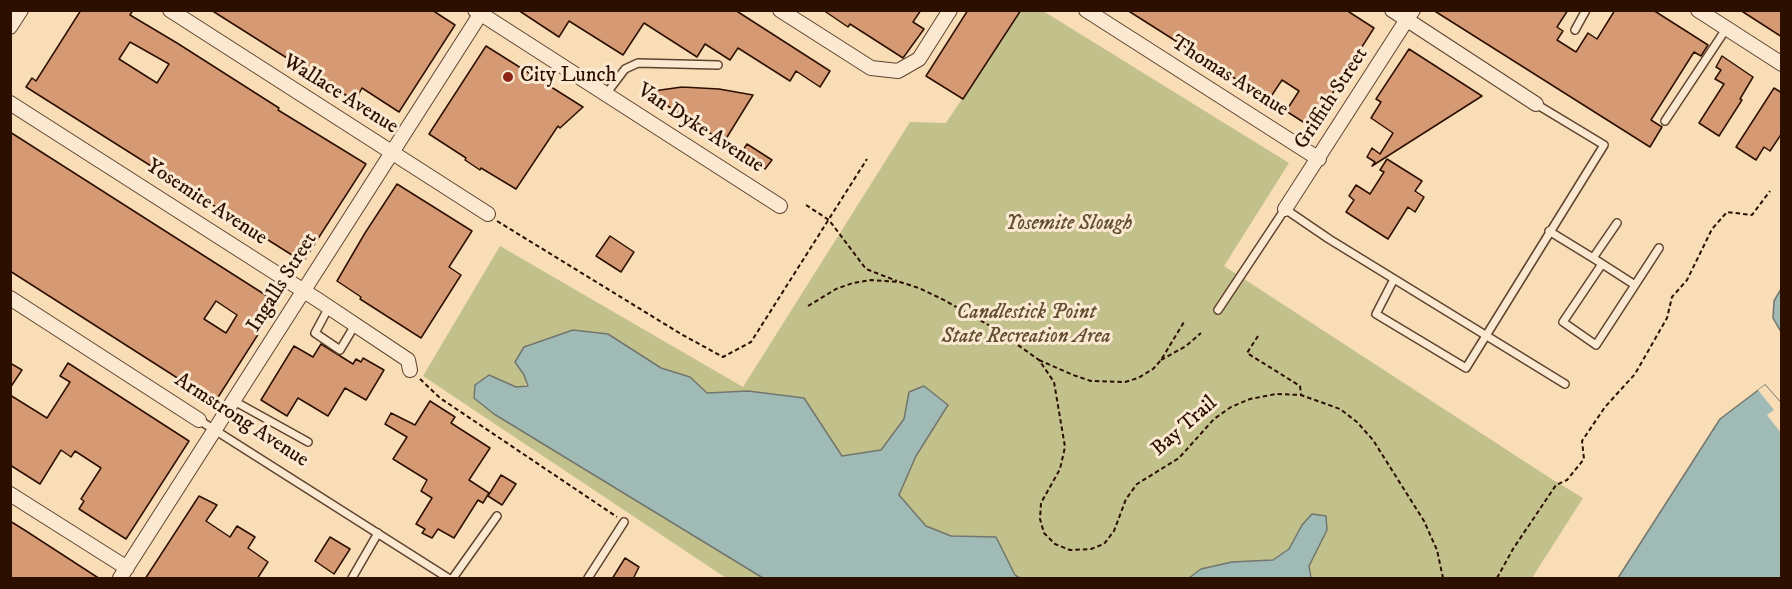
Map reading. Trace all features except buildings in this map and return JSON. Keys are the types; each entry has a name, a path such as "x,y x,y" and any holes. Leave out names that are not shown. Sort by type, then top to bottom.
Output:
{"street":[{"path":"10,27 21,10"},
{"name":"Wallace Avenue","path":"170,10 488,214"},
{"path":"780,10 872,68 898,70 919,59 950,10"},
{"name":"Thomas Avenue","path":"1086,10 1319,159"},
{"path":"1392,10 1410,15 1536,104"},
{"path":"1698,10 1782,64"},
{"name":"Ingalls Street","path":"124,573 479,12"},
{"name":"Van Dyke Avenue","path":"479,12 780,206"},
{"name":"Griffith Street","path":"1285,209 1410,15"},
{"name":"Yosemite Avenue","path":"10,103 329,307 409,365"},
{"name":"Armstrong Avenue","path":"10,298 199,420"},
{"path":"10,494 124,573"}],"lane":[{"path":"1575,30 1586,10"},
{"path":"1665,121 1726,29"},
{"path":"606,94 625,69 638,63 718,65"},
{"path":"1394,279 1376,314 1466,368 1604,145 1536,104"},
{"path":"1218,310 1285,209 1565,384"},
{"path":"1593,258 1617,223"},
{"path":"1550,231 1635,285"},
{"path":"1602,264 1563,322 1596,345 1659,248"},
{"path":"329,307 315,333 340,350 355,325"},
{"path":"234,401 308,442"},
{"name":"Armstrong Avenue","path":"199,420 448,579"},
{"path":"453,579 497,516"},
{"path":"588,579 624,522"},
{"path":"356,577 378,533"}],"path":[{"path":"488,214 513,232 723,357 751,342 867,159"},
{"path":"1497,579 1513,549 1556,485 1567,480 1584,459 1582,441 1605,408 1635,374 1667,318 1672,297 1687,280 1713,229 1727,212 1752,215 1770,191"},
{"path":"806,205 829,220 866,269 900,282"},
{"name":"Bay Trail","path":"808,306 836,289 854,283 871,280 900,282 920,288 994,328 1039,360 1054,382 1065,447 1060,469 1041,503 1040,519 1044,533 1055,544 1070,550 1091,549 1104,544 1114,531 1126,499 1137,484 1179,458 1214,419 1231,407 1250,399 1276,393 1301,394 1340,409 1357,422 1373,440 1425,521 1437,550 1443,579"},
{"path":"1039,360 1091,381 1125,382 1138,378 1153,369 1184,322"},
{"path":"1161,360 1186,346 1201,333"},
{"path":"1258,336 1247,353 1299,387 1301,394"},
{"path":"409,365 440,398 624,522"}],"green space":[{"name":"Candlestick Point State Recreation Area","path":"1020,11 1043,11 1289,163 1224,266 1583,498 1532,578 1008,578 996,537 951,536 926,526 917,516 531,373 511,414 764,578 726,578 423,376 500,246 743,387 910,122 946,123"}],"water":[{"path":"1781,289 1781,332 1773,318 1774,301"},
{"path":"573,330 608,334 661,368 690,377 707,393 748,391 804,398 842,456 881,450 904,419 909,392 924,386 948,405 916,456 899,495 926,526 951,536 996,537 1015,575 1020,578 763,578 494,414 474,398 475,385 489,375 516,387 528,386 515,362 524,347"},
{"path":"1765,385 1781,403 1781,578 1618,578 1720,419"},
{"path":"1312,514 1326,516 1327,530 1309,566 1311,578 1189,578 1201,569 1232,562 1273,560 1289,549 1302,525"}],"pier":[{"path":"1765,385 1781,403 1781,433 1767,415 1774,410 1758,390"}],"place":[{"name":"City Lunch","path":"508,77"}],"park label":[{"name":"Yosemite Slough","path":"1069,225"}]}
